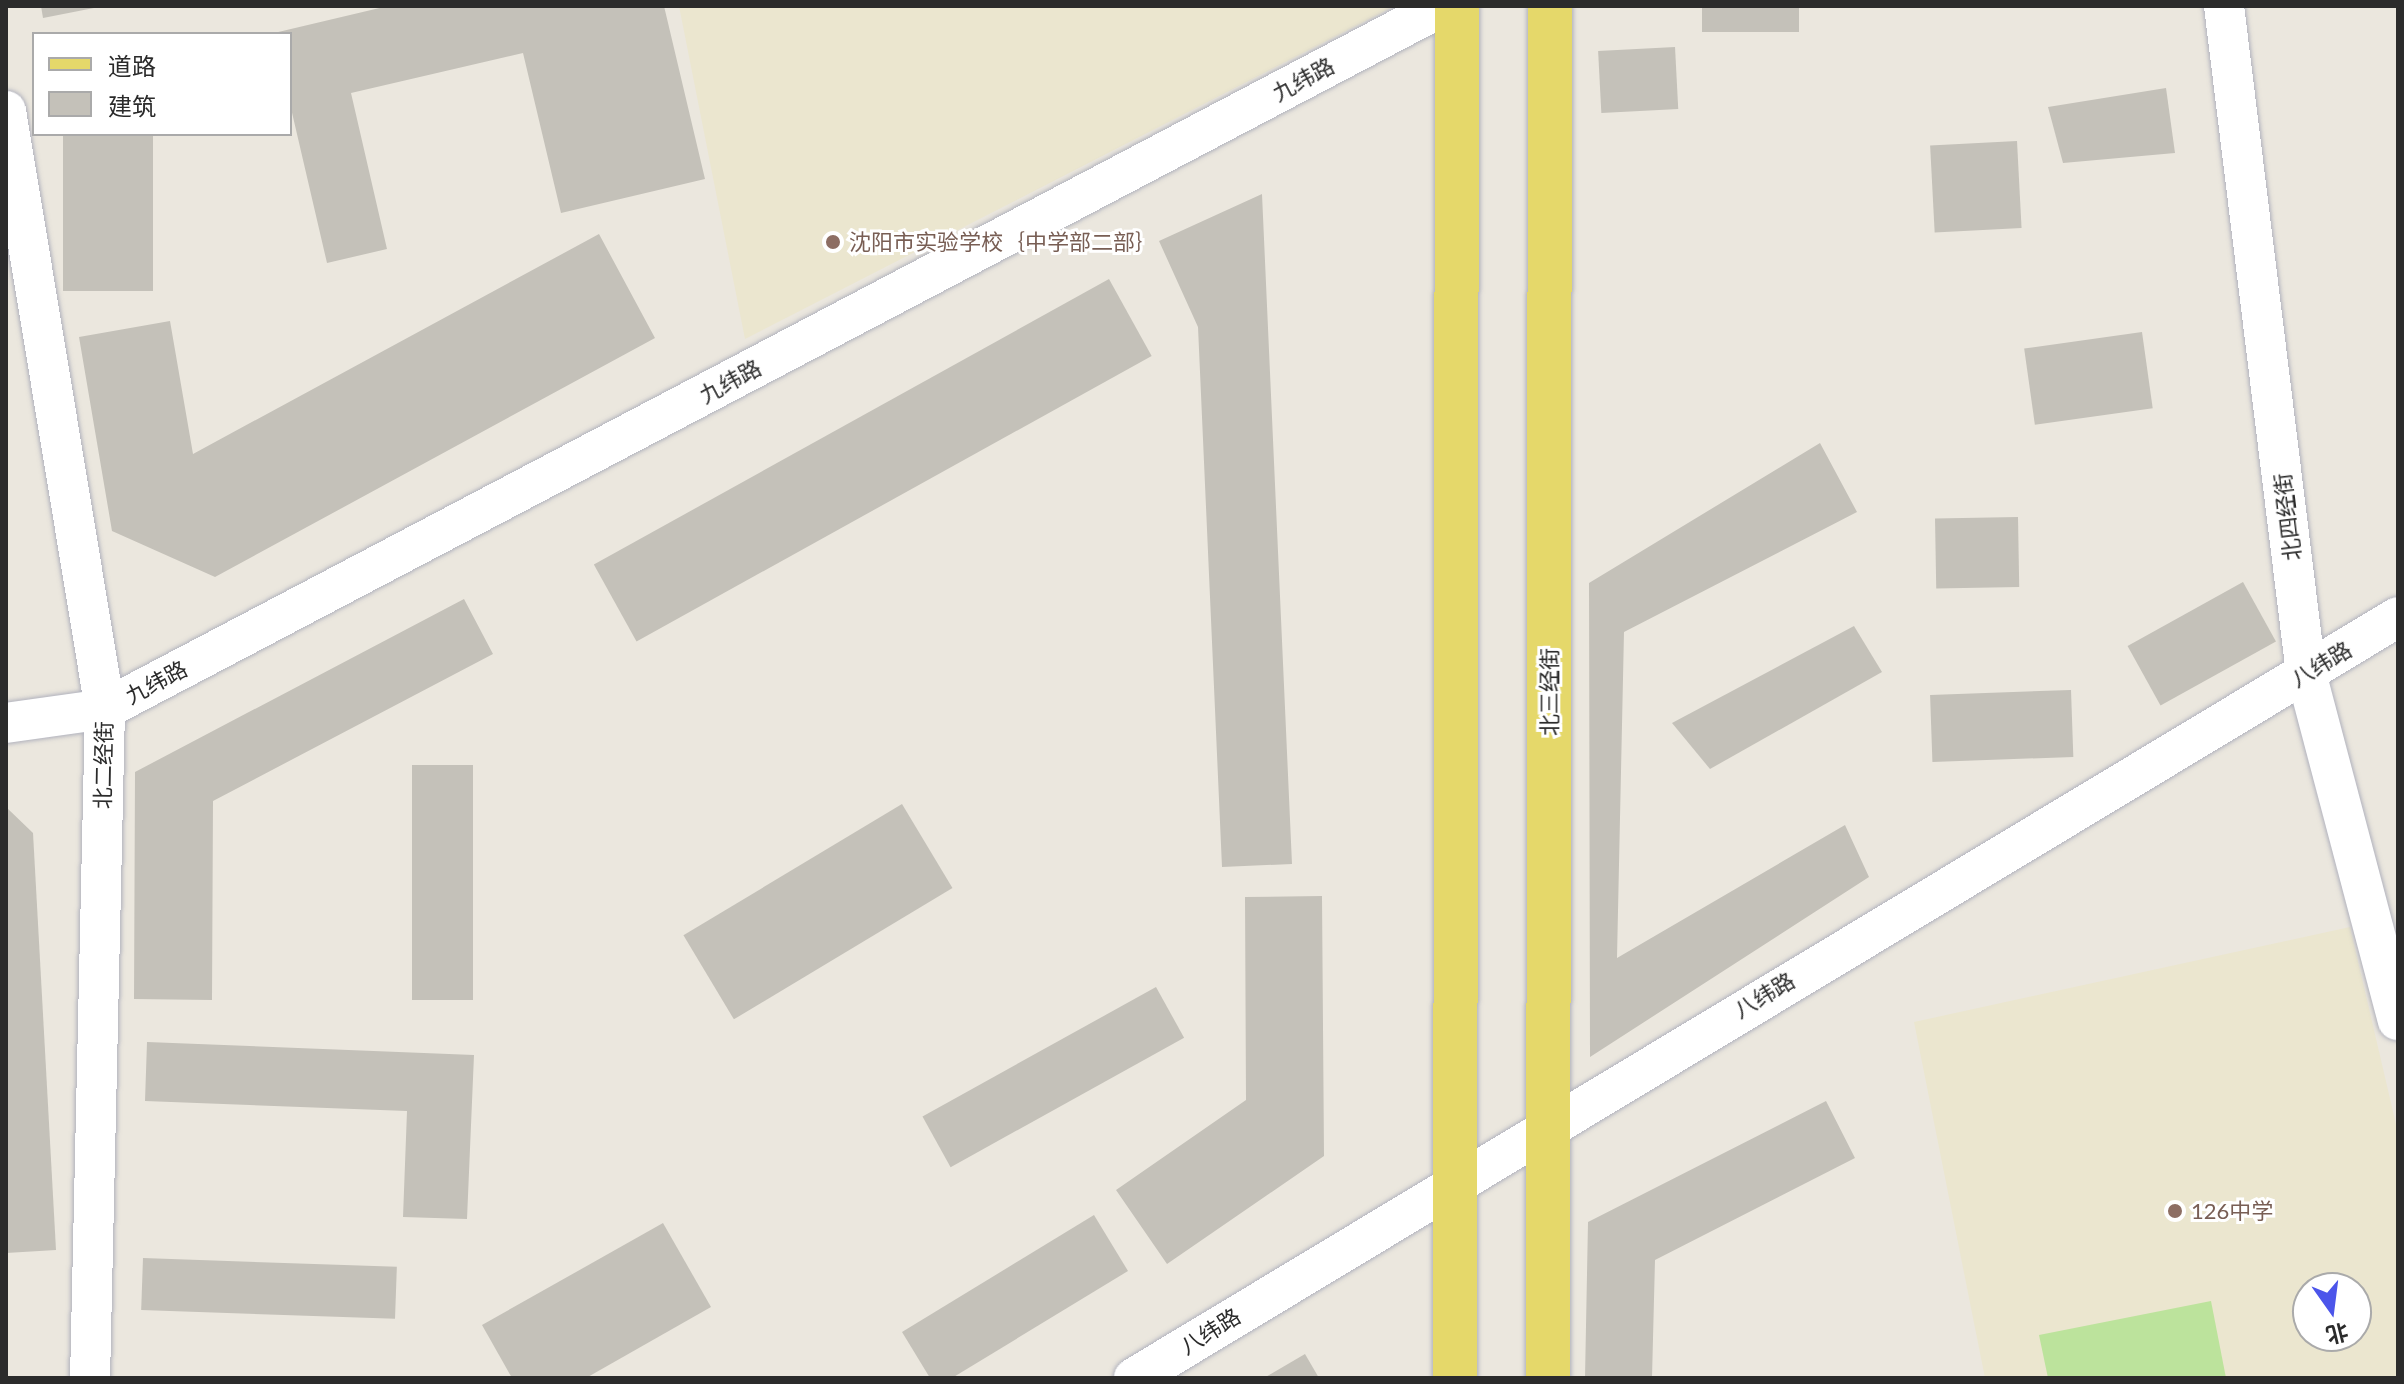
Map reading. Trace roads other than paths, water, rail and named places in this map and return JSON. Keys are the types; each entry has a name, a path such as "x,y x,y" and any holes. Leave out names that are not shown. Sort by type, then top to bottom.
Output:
{"main road":[{"path":"1455,1378 1457,6"},
{"name":"北三经街","path":"1548,1378 1550,6"}],"street":[{"name":"九纬路","path":"6,723 105,709 1443,6"},
{"name":"北四经街","path":"2224,6 2306,673 2398,1020"},
{"name":"北二经街","path":"6,111 105,709 90,1378"},
{"name":"八纬路","path":"1134,1378 1548,1122 2398,617"}],"place":[{"name":"沈阳市实验学校｛中学部二部｝","path":"833,242"},
{"name":"126中学","path":"2175,1211"}]}
